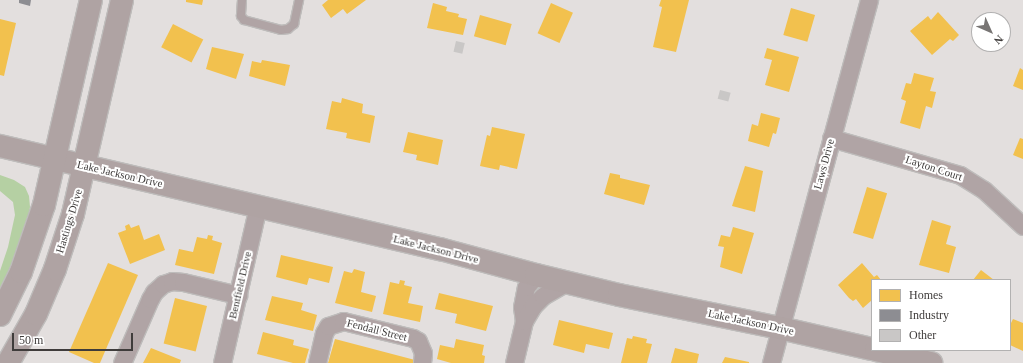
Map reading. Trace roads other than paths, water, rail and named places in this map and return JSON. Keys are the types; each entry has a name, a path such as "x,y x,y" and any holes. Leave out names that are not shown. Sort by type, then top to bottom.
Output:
{"street":[{"path":"0,315 21,272 36,230 56,159 91,0"},
{"name":"Hastings Drive","path":"8,363 36,314 55,269 73,214 122,0"},
{"name":"Laws Drive","path":"771,363 869,0"},
{"name":"Layton Court","path":"831,138 960,174 984,190 1023,226"},
{"name":"Lake Jackson Drive","path":"0,146 440,249 536,275 619,295 780,328 871,349"},
{"name":"Bentfield Drive","path":"222,363 258,206"},
{"path":"514,363 524,321 522,307 526,287 536,275"},
{"path":"122,363 154,292 163,284 172,281 183,282 238,294"},
{"path":"524,321 540,299 567,282"},
{"name":"Fendall Street","path":"316,363 324,332 328,326 343,321 413,338 418,342 424,353 422,363"},
{"path":"880,351 931,363"}],"lane":[{"path":"242,0 240,10 241,16 244,20 281,30 288,29 294,24 299,0"}]}
